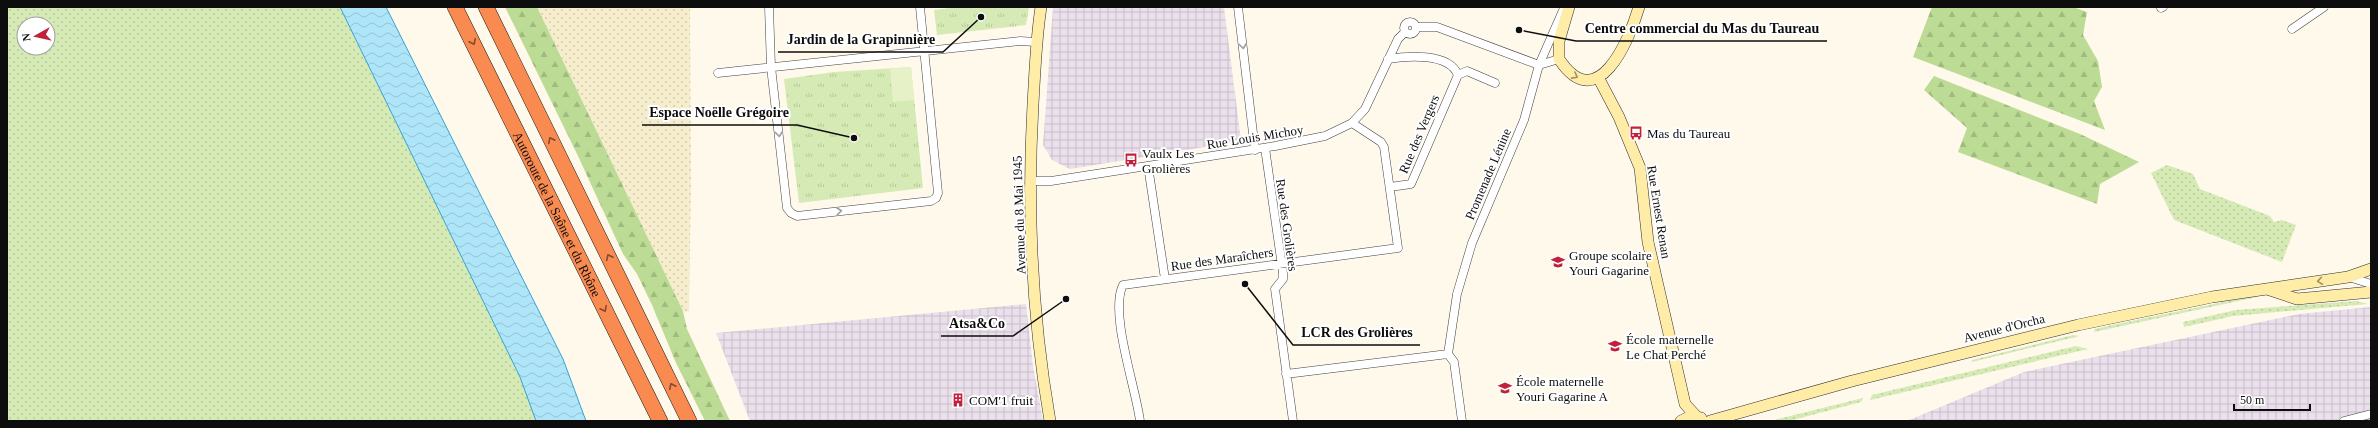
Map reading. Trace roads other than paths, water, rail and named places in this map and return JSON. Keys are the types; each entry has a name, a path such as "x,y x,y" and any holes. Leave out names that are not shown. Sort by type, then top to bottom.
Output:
{"highway":[{"name":"Autoroute de la Saône et du Rhône","path":"455,7 660,421"},
{"path":"486,7 689,421"},
{"path":"646,394 651,421"}],"street":[{"path":"769,7 771,67 787,208 791,213 797,216 931,201 936,198 938,193 920,7"},
{"name":"Avenue du 8 Mai 1945","path":"1040,7 1036,42 1030,181 1036,302 1042,375 1050,421"},
{"path":"1238,7 1255,150"},
{"name":"Promenade Lénine","path":"1448,354 1449,336 1457,294 1472,243 1524,120 1539,65 1565,7"},
{"path":"1569,7 1559,41 1559,59 1573,76 1584,80 1598,77 1611,67 1619,56 1632,30 1639,7"},
{"path":"2292,28 2324,7"},
{"name":"Rue Louis Michoy","path":"1030,181 1051,181 1255,150 1325,136 1352,122 1365,109 1398,39 1405,32 1404,25 1409,22 1414,23 1417,27 1437,27 1539,65"},
{"path":"718,73 1020,41 1036,42"},
{"path":"1388,59 1408,56 1432,58 1452,66 1458,75 1467,72 1495,83"},
{"path":"1539,65 1559,59"},
{"name":"Rue des Vergers","path":"1390,187 1411,184 1458,75"},
{"name":"Rue Ernest Renan","path":"1598,77 1618,117 1640,168 1648,242 1685,404 1682,420"},
{"path":"1352,122 1381,142 1390,187"},
{"name":"Rue des Grolières","path":"1265,148 1281,263 1282,279 1275,289 1293,421"},
{"name":"Rue des Maraîchers","path":"1148,166 1166,279"},
{"name":"Rue des Maraîchers","path":"1140,421 1134,384 1121,338 1120,291 1123,285 1398,248 1390,187"},
{"name":"Avenue d'Orcha","path":"1710,421 1852,380 2078,325 2212,297 2348,277 2371,269"},
{"path":"2348,277 2371,284"},
{"name":"Avenue d'Orcha","path":"2267,289 2297,299 2371,292"},
{"path":"1286,374 1448,354 1454,362 1462,421"},
{"name":"Rue Ernest Renan","path":"1685,404 1700,419"},
{"name":"Avenue d'Orcha","path":"1737,421 1751,409"},
{"path":"2344,421 2371,414"},
{"path":"1682,420 1700,419"}],"water":[{"path":"340,7 386,7 563,359 586,421 536,421 520,377"}],"place":[{"name":"Jardin de la Grapinnière","path":"981,17"},
{"name":"Centre commercial du Mas du Taureau","path":"1519,30"},
{"name":"Mas du Taureau","path":"1636,133"},
{"name":"Espace Noëlle Grégoire","path":"854,138"},
{"name":"Vaulx Les Grolières","path":"1131,160"},
{"name":"Groupe scolaire Youri Gagarine","path":"1558,262"},
{"name":"LCR des Grolières","path":"1245,284"},
{"name":"Atsa&Co","path":"1066,299"},
{"name":"École maternelle Le Chat Perché","path":"1615,346"},
{"name":"École maternelle Youri Gagarine A","path":"1505,388"},
{"name":"COM'1 fruit","path":"958,400"}]}
